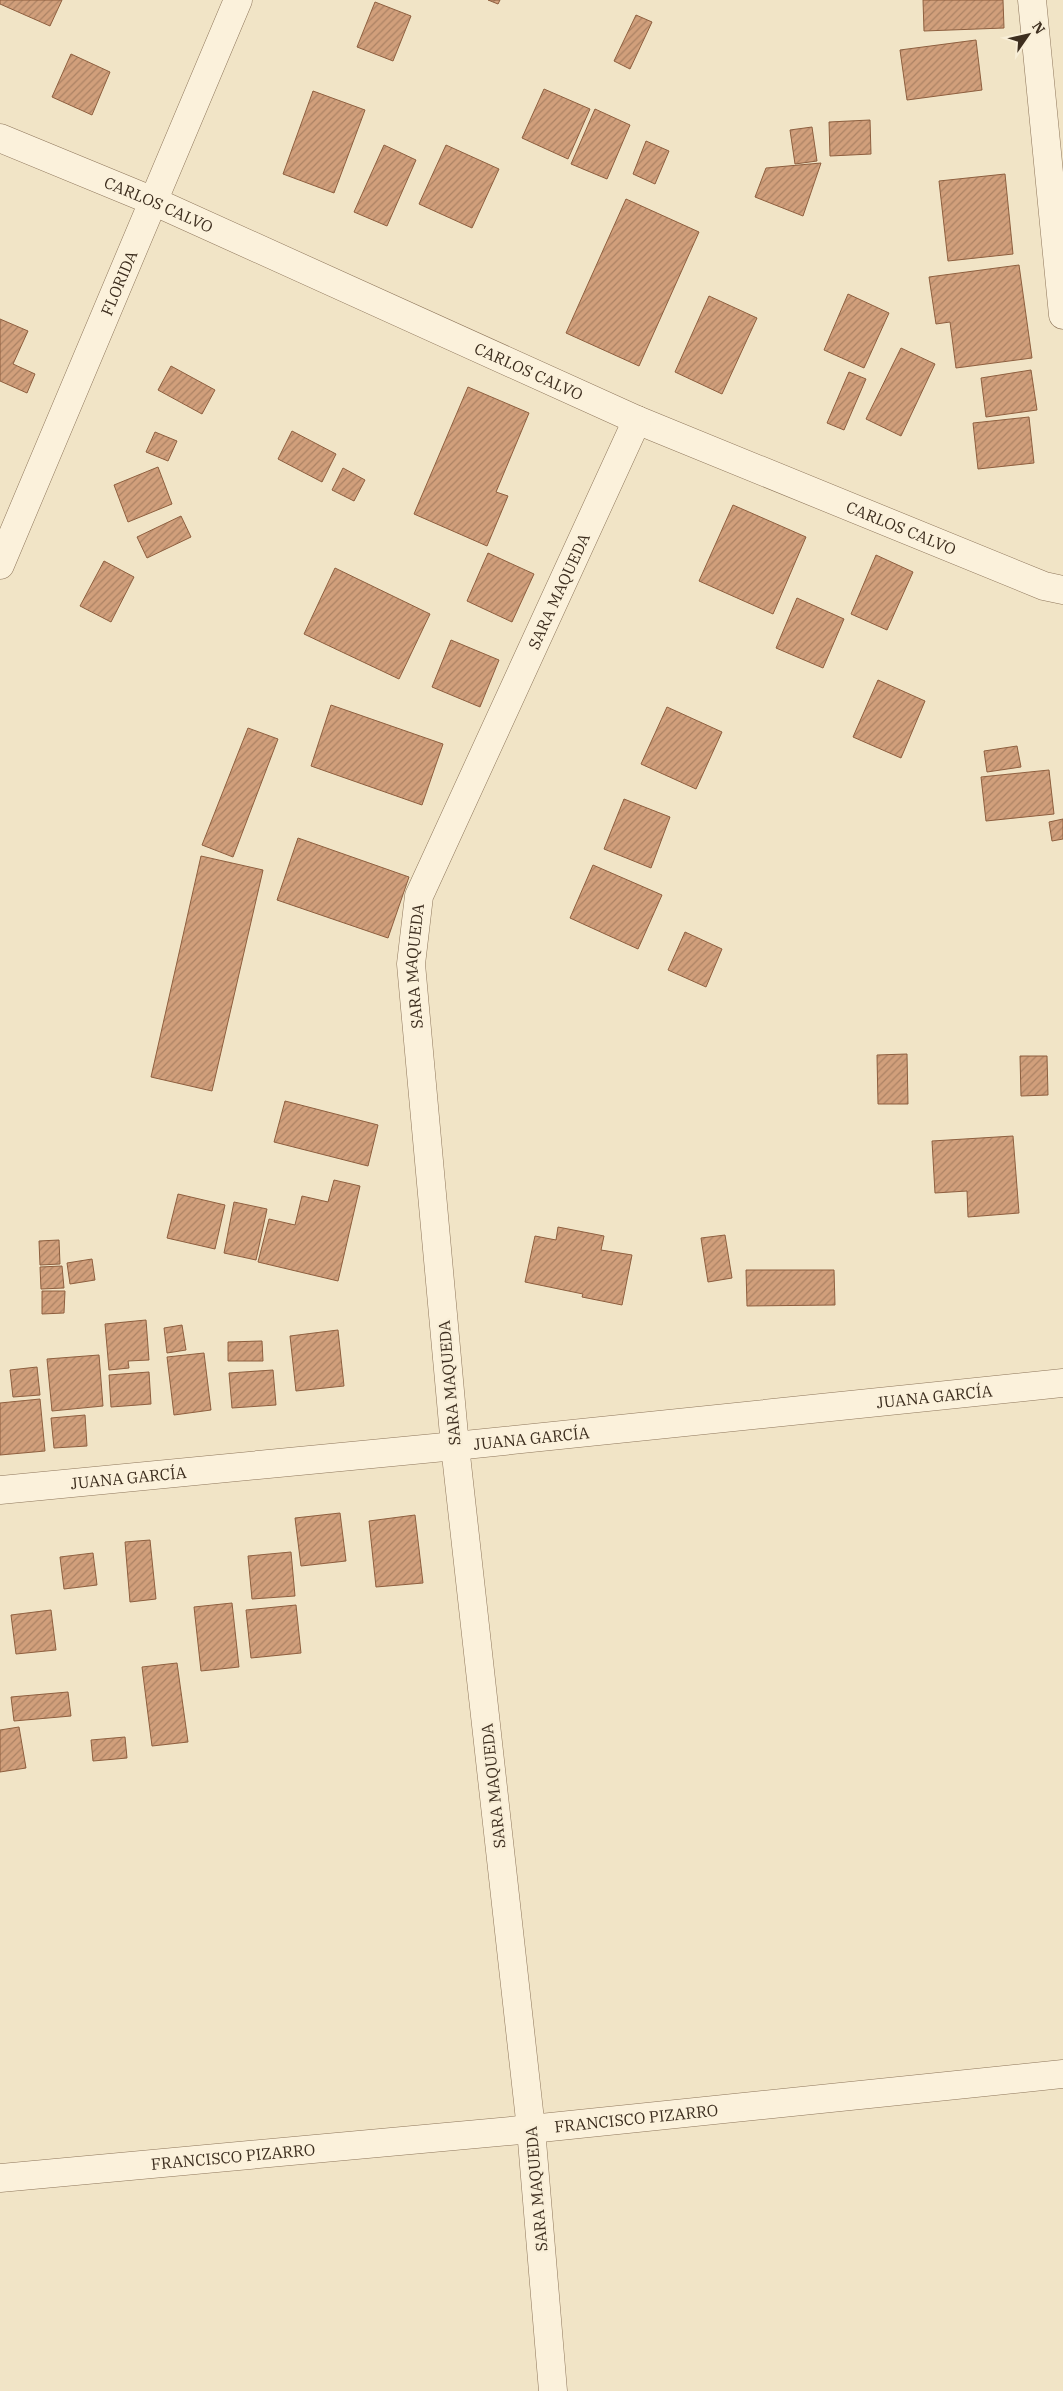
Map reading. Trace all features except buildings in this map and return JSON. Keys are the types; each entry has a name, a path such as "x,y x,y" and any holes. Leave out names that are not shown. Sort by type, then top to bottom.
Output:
{"street":[{"name":"FLORIDA","path":"0,565 238,0"},
{"path":"1032,0 1063,315"},
{"name":"CARLOS CALVO","path":"0,138 153,201 637,420 1044,586 1063,590"},
{"name":"SARA MAQUEDA","path":"553,2391 531,2129 455,1446 411,964 419,896 637,420"},
{"name":"JUANA GARCÍA","path":"0,1490 455,1446 1063,1383"},
{"name":"FRANCISCO PIZARRO","path":"0,2178 531,2129 1063,2074"}]}
